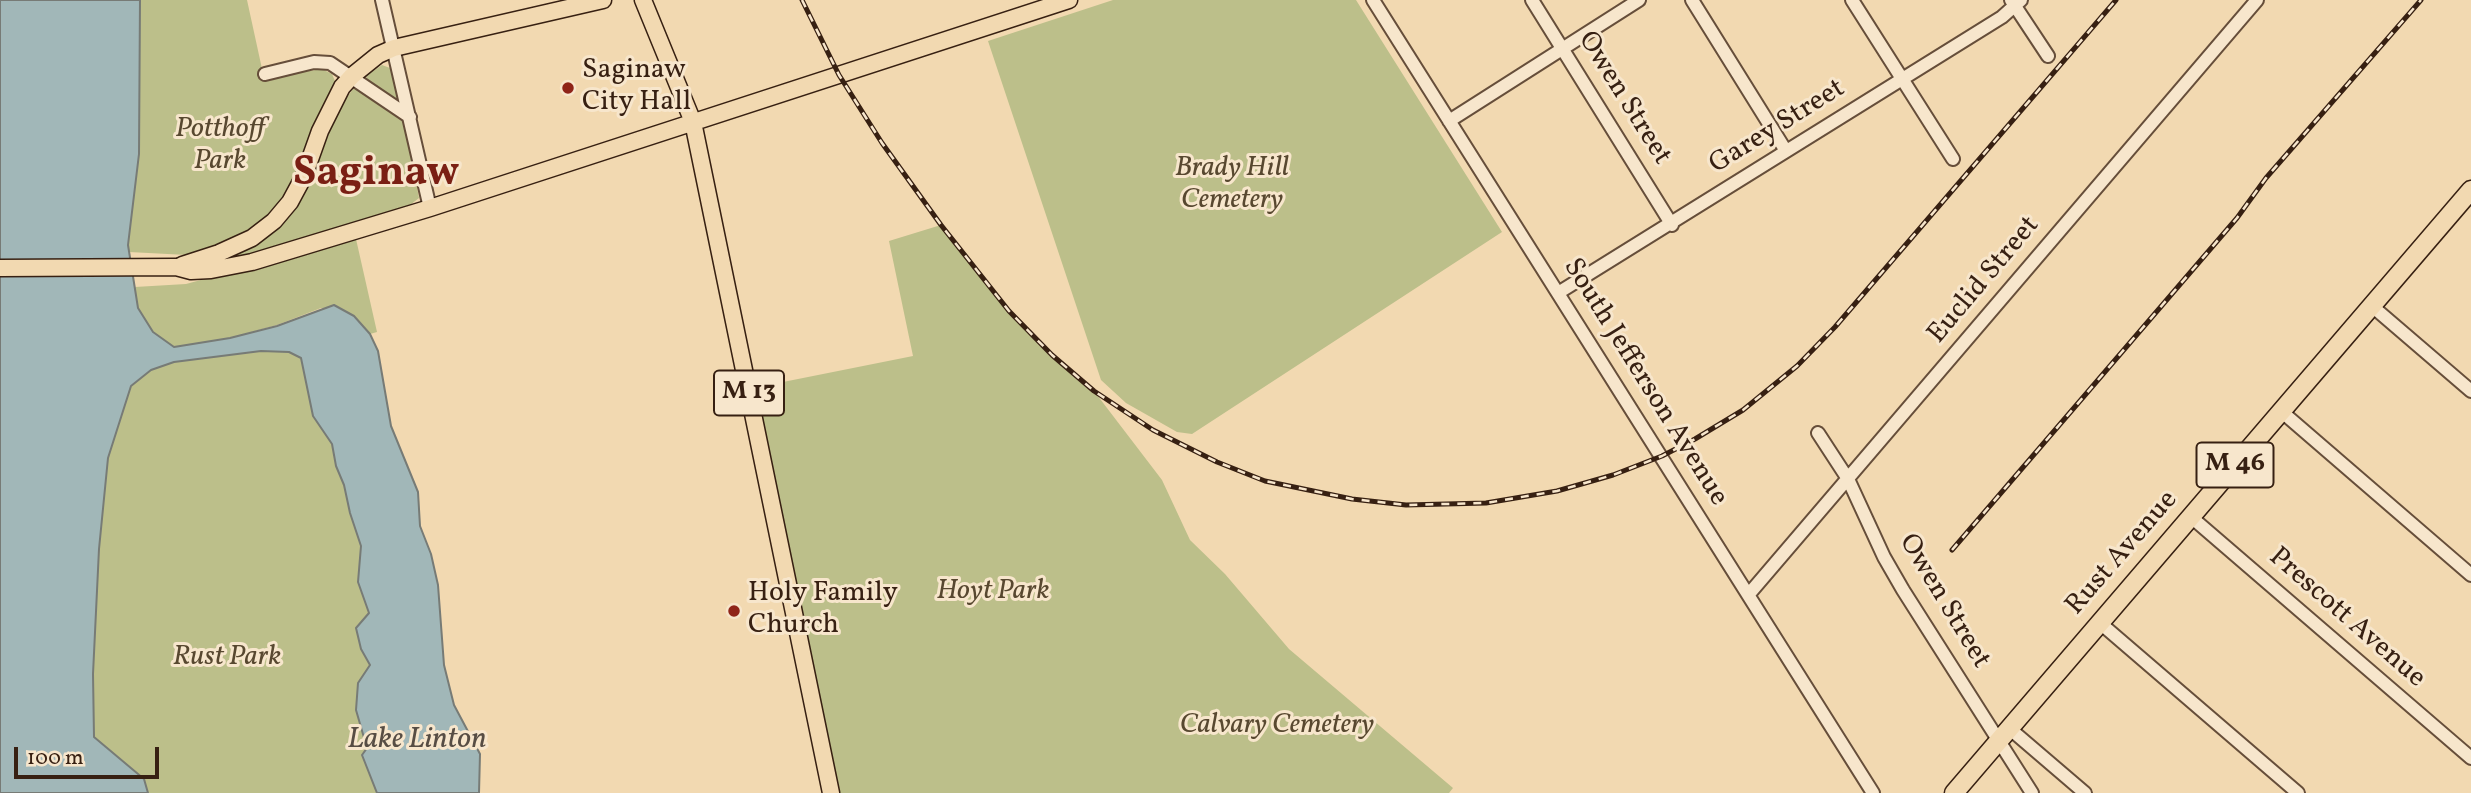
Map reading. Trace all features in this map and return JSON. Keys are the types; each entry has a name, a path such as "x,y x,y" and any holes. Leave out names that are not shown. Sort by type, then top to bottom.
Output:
{"highway":[{"name":"Rust Avenue","path":"1954,793 2372,306 2468,200"}],"main road":[{"path":"176,267 219,253 252,238 274,221 290,202 304,177 333,102 352,76 378,55 394,48 603,0"},
{"name":"M 13","path":"643,0 693,122 831,793"},
{"path":"0,268 176,267 191,271 252,262 430,208 1061,1"}],"street":[{"path":"382,0 430,208"},
{"name":"South Jefferson Avenue","path":"1373,0 1873,793"},
{"name":"Owen Street","path":"1532,0 1672,225"},
{"path":"1449,121 1639,0"},
{"path":"1692,0 1786,151"},
{"path":"1852,0 1953,159"},
{"name":"Euclid Street","path":"1749,594 2257,0"},
{"path":"2016,2 2048,56"},
{"name":"Garey Street","path":"1558,293 1672,225 1786,151 2002,18 2016,2"},
{"path":"265,74 325,62 352,76 410,117"},
{"path":"2372,306 2471,391"},
{"path":"2281,411 2471,575"},
{"name":"Owen Street","path":"1818,433 1848,480 1884,557 2004,734 2032,793"},
{"name":"Prescott Avenue","path":"2190,516 2471,758"},
{"path":"2099,622 2298,793"},
{"path":"2004,734 2085,793"}],"green space":[{"name":"Potthoff Park","path":"140,0 247,0 264,78 322,69 332,74 337,86 294,182 273,214 241,238 187,255 129,252 139,154"},
{"name":"Brady Hill Cemetery","path":"1113,0 1356,0 1502,232 1192,434 1177,432 1126,403 1101,380 988,41"},
{"path":"382,65 390,68 392,72 400,102 367,81 366,76"},
{"path":"353,89 361,89 404,119 419,198 410,205 235,261 209,263 230,257 258,242 310,178 335,114"},
{"name":"Hoyt Park","path":"941,225 1009,311 1094,391 1162,480 1190,540 1225,574 1289,649 1453,788 1449,793 831,793 748,389 913,356 889,241"},
{"path":"356,239 377,332 370,334 354,316 321,308 277,325 230,338 174,347 153,332 138,308 135,287 186,284"},
{"name":"Rust Park","path":"261,351 289,352 301,358 313,416 332,444 336,466 361,546 358,582 369,613 361,649 370,665 358,683 368,748 362,755 377,793 148,793 144,779 94,737 93,674 99,549 108,458 131,386 151,370 174,362"}],"water":[{"name":"Lake Linton","path":"0,0 140,0 139,154 128,245 138,308 153,332 174,347 230,338 277,326 334,305 354,316 370,334 378,351 391,426 418,492 420,526 431,554 438,585 444,665 454,705 480,754 479,793 377,793 362,755 367,748 356,710 358,683 370,665 361,649 356,628 369,613 358,582 361,546 336,466 332,444 313,416 301,358 289,352 261,351 174,362 151,370 131,386 108,458 99,549 93,674 94,737 144,779 148,793 0,793"}],"railway":[{"path":"802,0 839,75 882,143 941,225 1009,311 1052,355 1094,391 1153,430 1217,462 1265,481 1352,499 1406,505 1486,503 1557,491 1613,475 1662,456 1743,410 1797,366 1835,327 2116,0"},
{"path":"1952,550 2237,218 2266,178 2421,0"}],"place":[{"name":"Saginaw City Hall","path":"568,88"},
{"name":"Holy Family Church","path":"734,611"}],"district":[{"name":"Saginaw","path":"376,176"}],"park label":[{"name":"Calvary Cemetery","path":"1277,727"}]}
